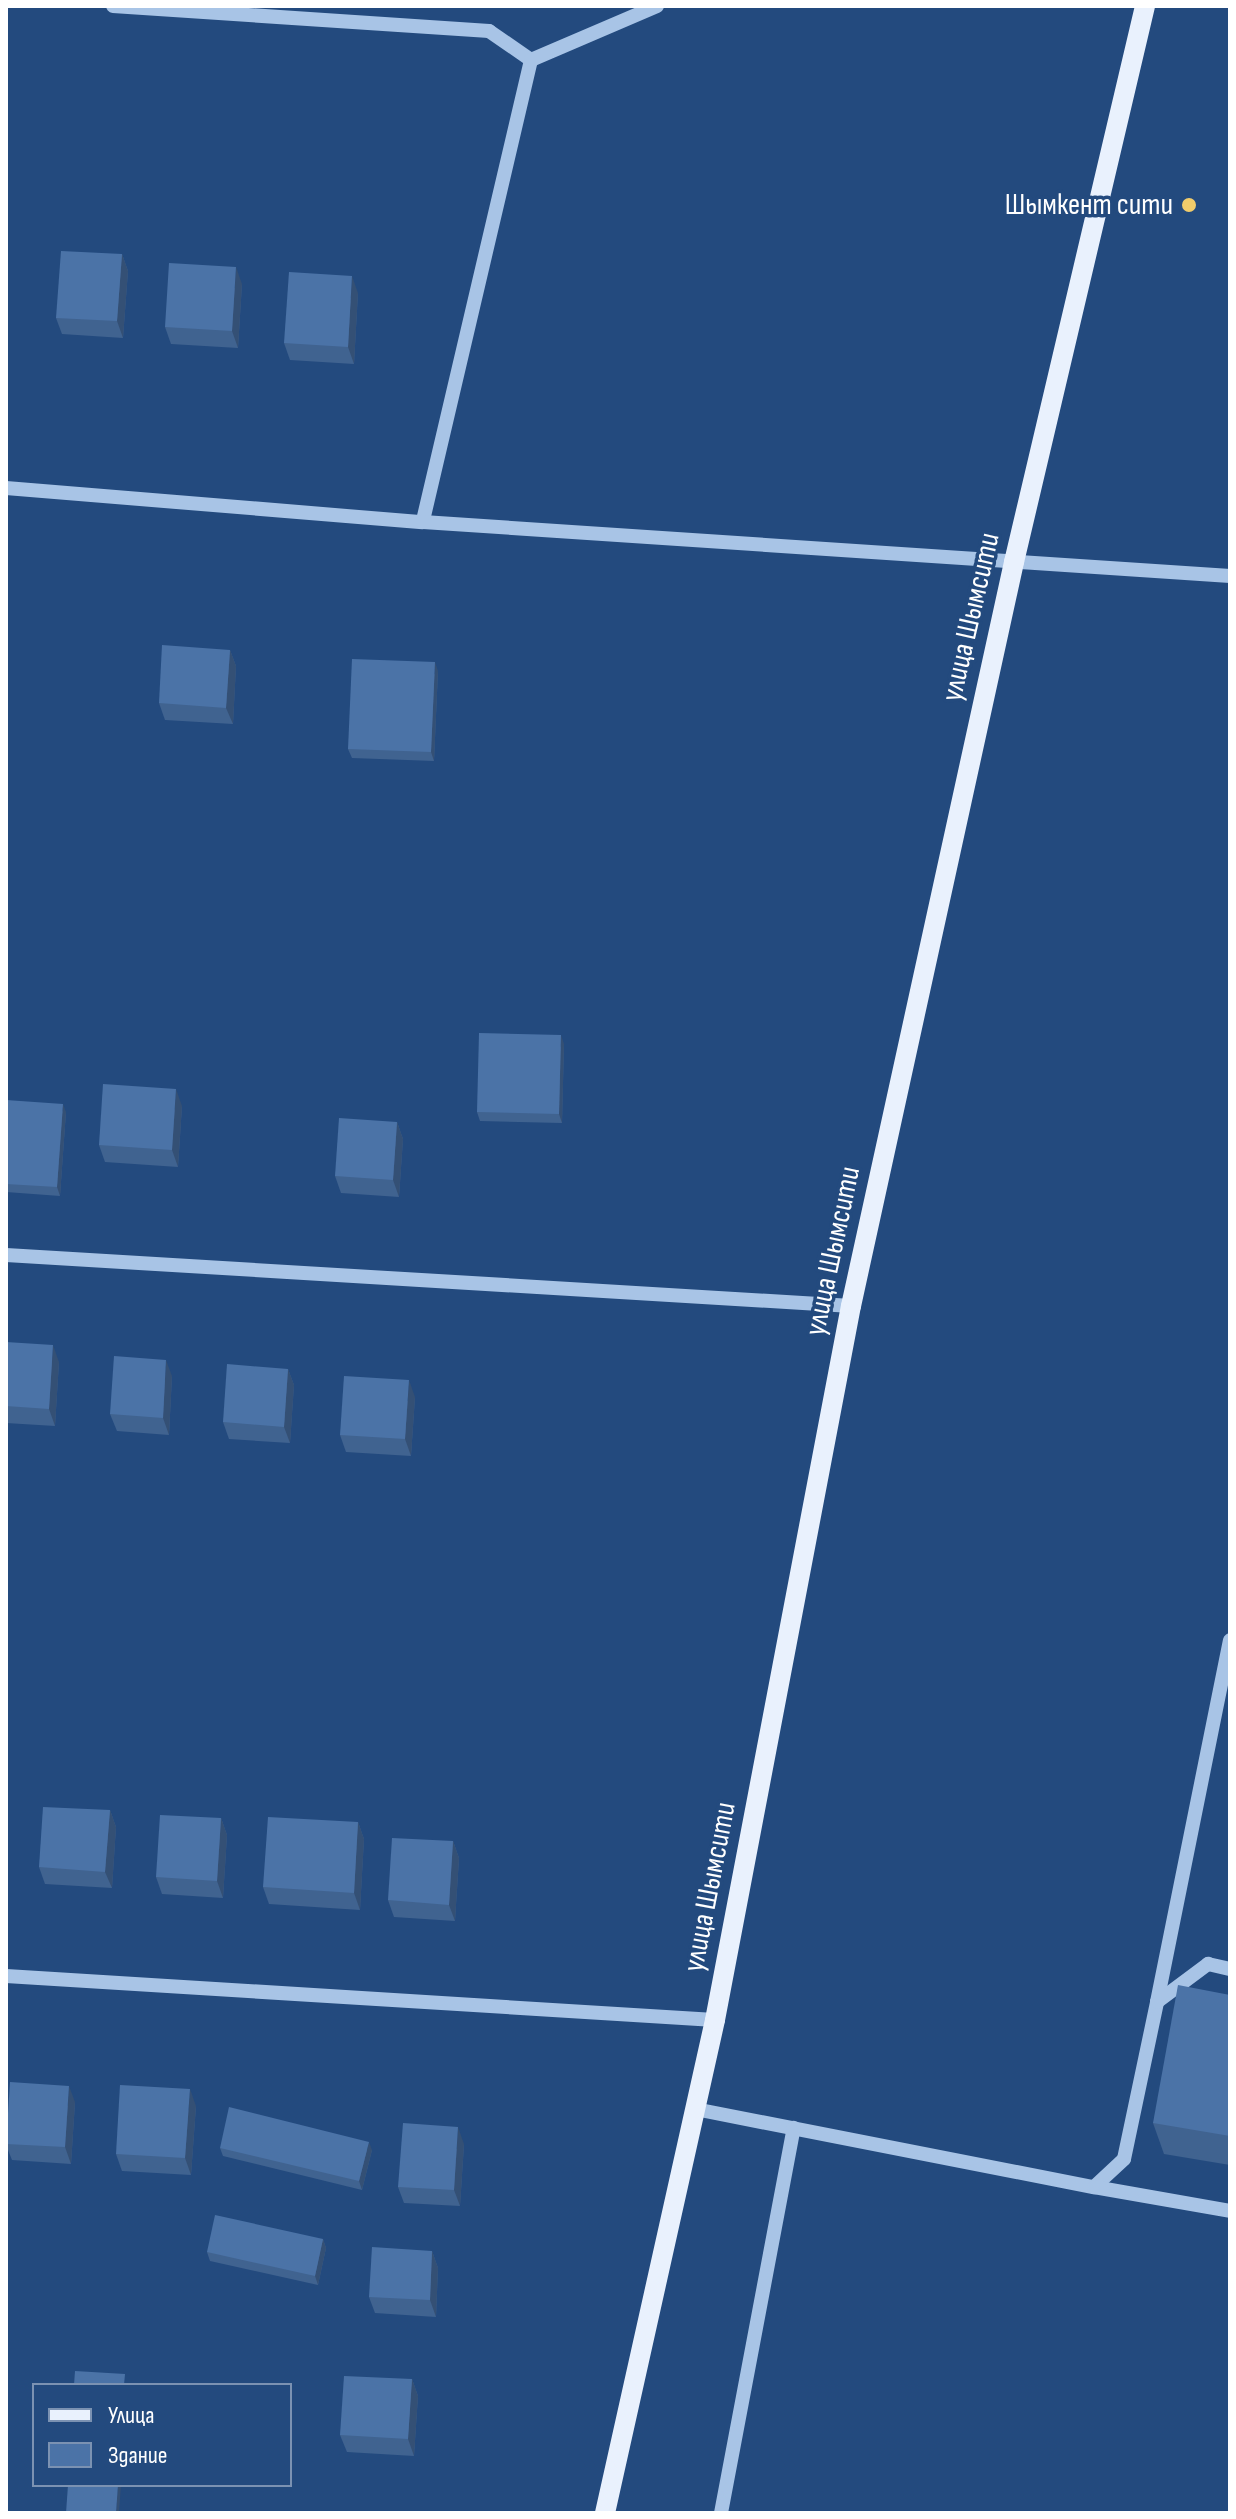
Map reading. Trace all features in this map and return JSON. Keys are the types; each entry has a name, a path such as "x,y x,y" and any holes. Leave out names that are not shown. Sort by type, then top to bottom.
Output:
{"main road":[{"name":"улица Шымсити","path":"605,2513 715,2020 851,1306 1014,562 1146,8"}],"street":[{"path":"113,6 489,31 531,60"},
{"path":"531,60 657,6"},
{"path":"423,522 531,60"},
{"path":"6,488 423,522 1230,576"},
{"path":"6,1255 851,1306"},
{"path":"1094,2187 1124,2159 1230,1640"},
{"path":"1157,2002 1208,1964 1230,1969"},
{"path":"6,1976 715,2020"},
{"path":"695,2109 1230,2211"},
{"path":"721,2513 794,2128"}],"building":[{"path":"61,251 122,254 117,321 56,318"},
{"path":"169,263 236,267 232,331 165,327"},
{"path":"289,272 352,276 348,347 284,343"},
{"path":"162,645 230,650 226,708 159,703"},
{"path":"352,659 435,662 431,752 348,749"},
{"path":"479,1033 561,1035 559,1114 477,1112"},
{"path":"103,1084 176,1089 172,1150 99,1145"},
{"path":"6,1100 63,1104 57,1187 6,1184"},
{"path":"339,1118 397,1122 393,1180 335,1176"},
{"path":"6,1342 53,1345 49,1409 6,1406"},
{"path":"114,1356 166,1360 163,1418 110,1414"},
{"path":"227,1364 288,1369 284,1427 223,1422"},
{"path":"344,1376 409,1380 405,1439 340,1435"},
{"path":"43,1807 110,1810 105,1872 39,1867"},
{"path":"160,1815 221,1818 217,1881 156,1877"},
{"path":"268,1817 358,1822 354,1893 263,1887"},
{"path":"392,1838 453,1841 449,1905 388,1900"},
{"path":"1178,1985 1230,1995 1230,2136 1153,2123"},
{"path":"10,2082 69,2086 65,2147 6,2144"},
{"path":"120,2085 190,2089 185,2158 116,2154"},
{"path":"229,2107 369,2142 359,2181 220,2148"},
{"path":"403,2123 458,2127 454,2190 398,2187"},
{"path":"215,2215 323,2239 315,2276 207,2252"},
{"path":"372,2247 432,2251 430,2300 369,2297"},
{"path":"75,2371 125,2374 124,2383 74,2383"},
{"path":"344,2376 412,2379 408,2439 340,2435"},
{"path":"68,2487 118,2487 116,2513 66,2513"}],"place":[{"name":"Шымкент сити","path":"1189,205"}]}
